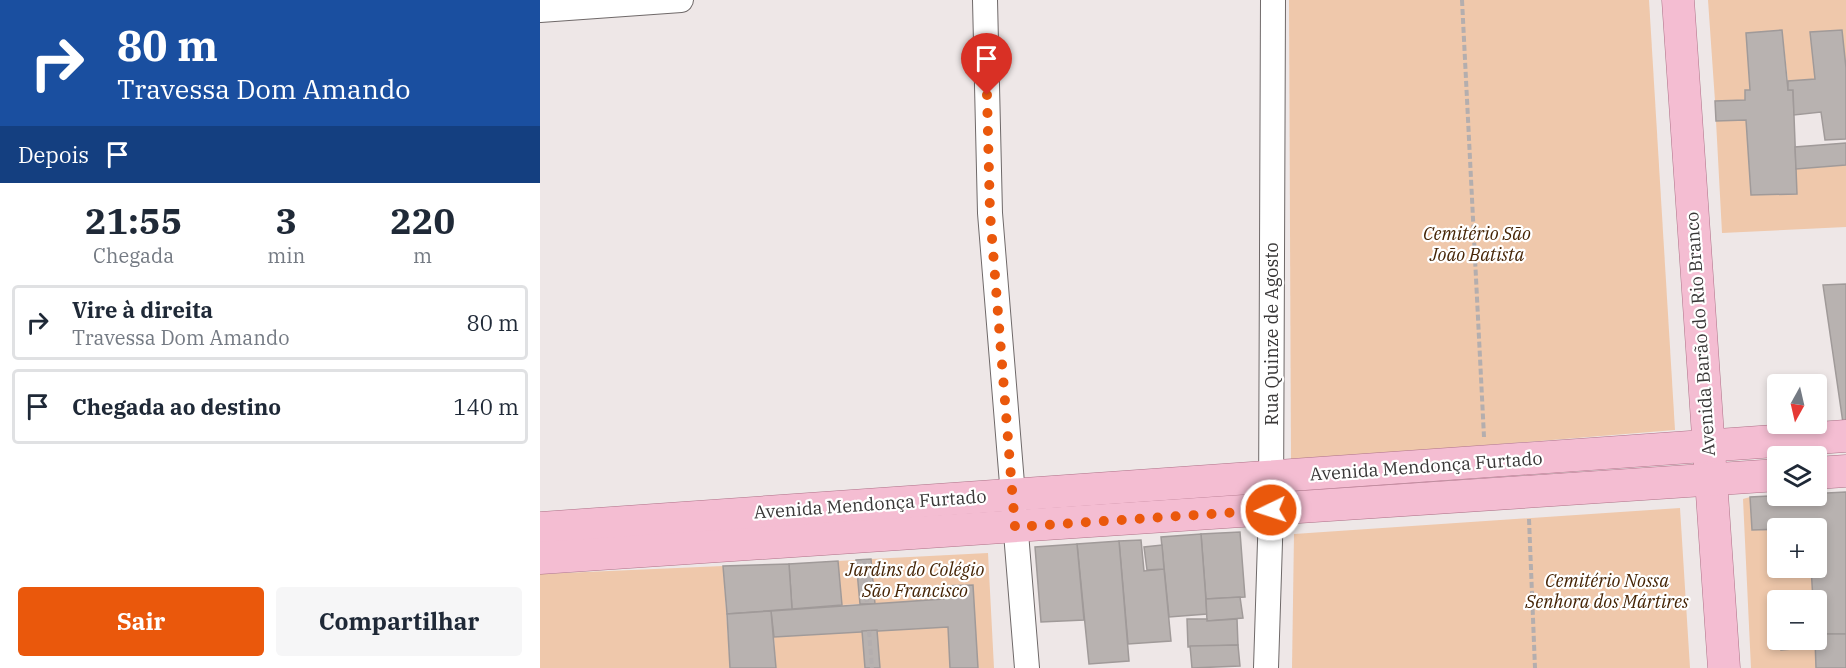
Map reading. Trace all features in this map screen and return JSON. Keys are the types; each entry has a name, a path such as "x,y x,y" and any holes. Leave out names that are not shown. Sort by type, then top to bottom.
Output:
{"main road":[{"name":"Avenida Barão do Rio Branco","path":"1678,0 1724,668"},
{"name":"Avenida Mendonça Furtado","path":"540,528 1846,436"},
{"path":"1827,472 1846,471"},
{"name":"Avenida Mendonça Furtado","path":"540,558 1767,476"}],"street":[{"path":"540,10 681,0"},
{"path":"985,0 990,213 1027,668"},
{"name":"Rua Quinze de Agosto","path":"1266,668 1271,510 1273,0"}],"path":[{"path":"1462,0 1484,444 1488,461"},
{"path":"1529,519 1535,668"},
{"path":"864,560 867,604"},
{"path":"870,631 872,668"}],"green space":[{"name":"Cemitério São João Batista","path":"1289,0 1649,0 1675,430 1291,461"},
{"path":"1708,0 1846,0 1846,68 1842,30 1810,33 1815,79 1788,81 1782,30 1746,33 1750,90 1745,91 1745,100 1715,101"},
{"path":"1746,120 1751,195 1797,193 1796,169 1846,165 1846,227 1722,233 1716,121"},
{"path":"1750,497 1752,530 1767,529 1767,578 1812,578 1812,590 1767,590 1767,650 1815,650 1816,668 1751,668 1743,499"},
{"name":"Cemitério Nossa Senhora dos Mártires","path":"1680,508 1690,668 1292,668 1294,534"},
{"name":"Jardins do Colégio São Francisco","path":"988,553 994,668 978,668 973,585 942,586 943,599 875,604 871,559"},
{"path":"856,560 860,604 842,605 838,561"},
{"path":"723,566 730,668 540,668 540,574"},
{"name":"Jardins do Colégio São Francisco","path":"948,627 950,668 880,668 877,630"},
{"name":"Jardins do Colégio São Francisco","path":"862,631 865,668 776,668 774,637"}],"building":[{"path":"1782,30 1788,90 1793,90 1797,194 1751,195 1746,120 1716,121 1715,101 1745,100 1745,90 1750,90 1746,33"},
{"path":"1842,30 1846,68 1846,139 1825,140 1821,112 1794,115 1793,90 1788,90 1788,81 1815,79 1810,32"},
{"path":"1846,143 1846,165 1796,169 1795,147"},
{"path":"1846,284 1846,423 1843,423 1823,285"},
{"path":"1846,492 1846,634 1827,634 1827,590 1812,590 1812,578 1827,578 1827,518 1767,518 1767,530 1752,530 1750,497 1767,496 1767,506 1827,506 1827,493"},
{"path":"1240,532 1245,597 1206,599 1201,534"},
{"path":"1201,534 1207,614 1169,617 1161,537"},
{"path":"1141,540 1144,571 1164,569 1171,641 1128,644 1119,541"},
{"path":"1119,541 1129,661 1089,664 1077,544"},
{"path":"1077,544 1084,620 1041,622 1035,547"},
{"path":"1162,545 1164,569 1147,570 1144,547"},
{"path":"871,559 875,604 860,604 856,560"},
{"path":"838,561 842,605 792,609 789,564"},
{"path":"789,564 792,609 727,614 723,566"},
{"path":"973,585 978,668 950,668 948,627 774,637 771,611 943,599 942,586"},
{"path":"1240,597 1243,618 1207,621 1206,599"},
{"path":"771,611 776,668 730,668 727,614"},
{"path":"1187,619 1207,619 1207,621 1237,619 1238,645 1188,647"},
{"path":"877,630 880,668 865,668 862,631"},
{"path":"1827,634 1846,634 1846,668 1816,668 1815,650 1827,650"},
{"path":"1238,645 1240,666 1192,668 1190,646"}],"route":[{"path":"987,95 990,213 1015,527 1271,510"}]}
